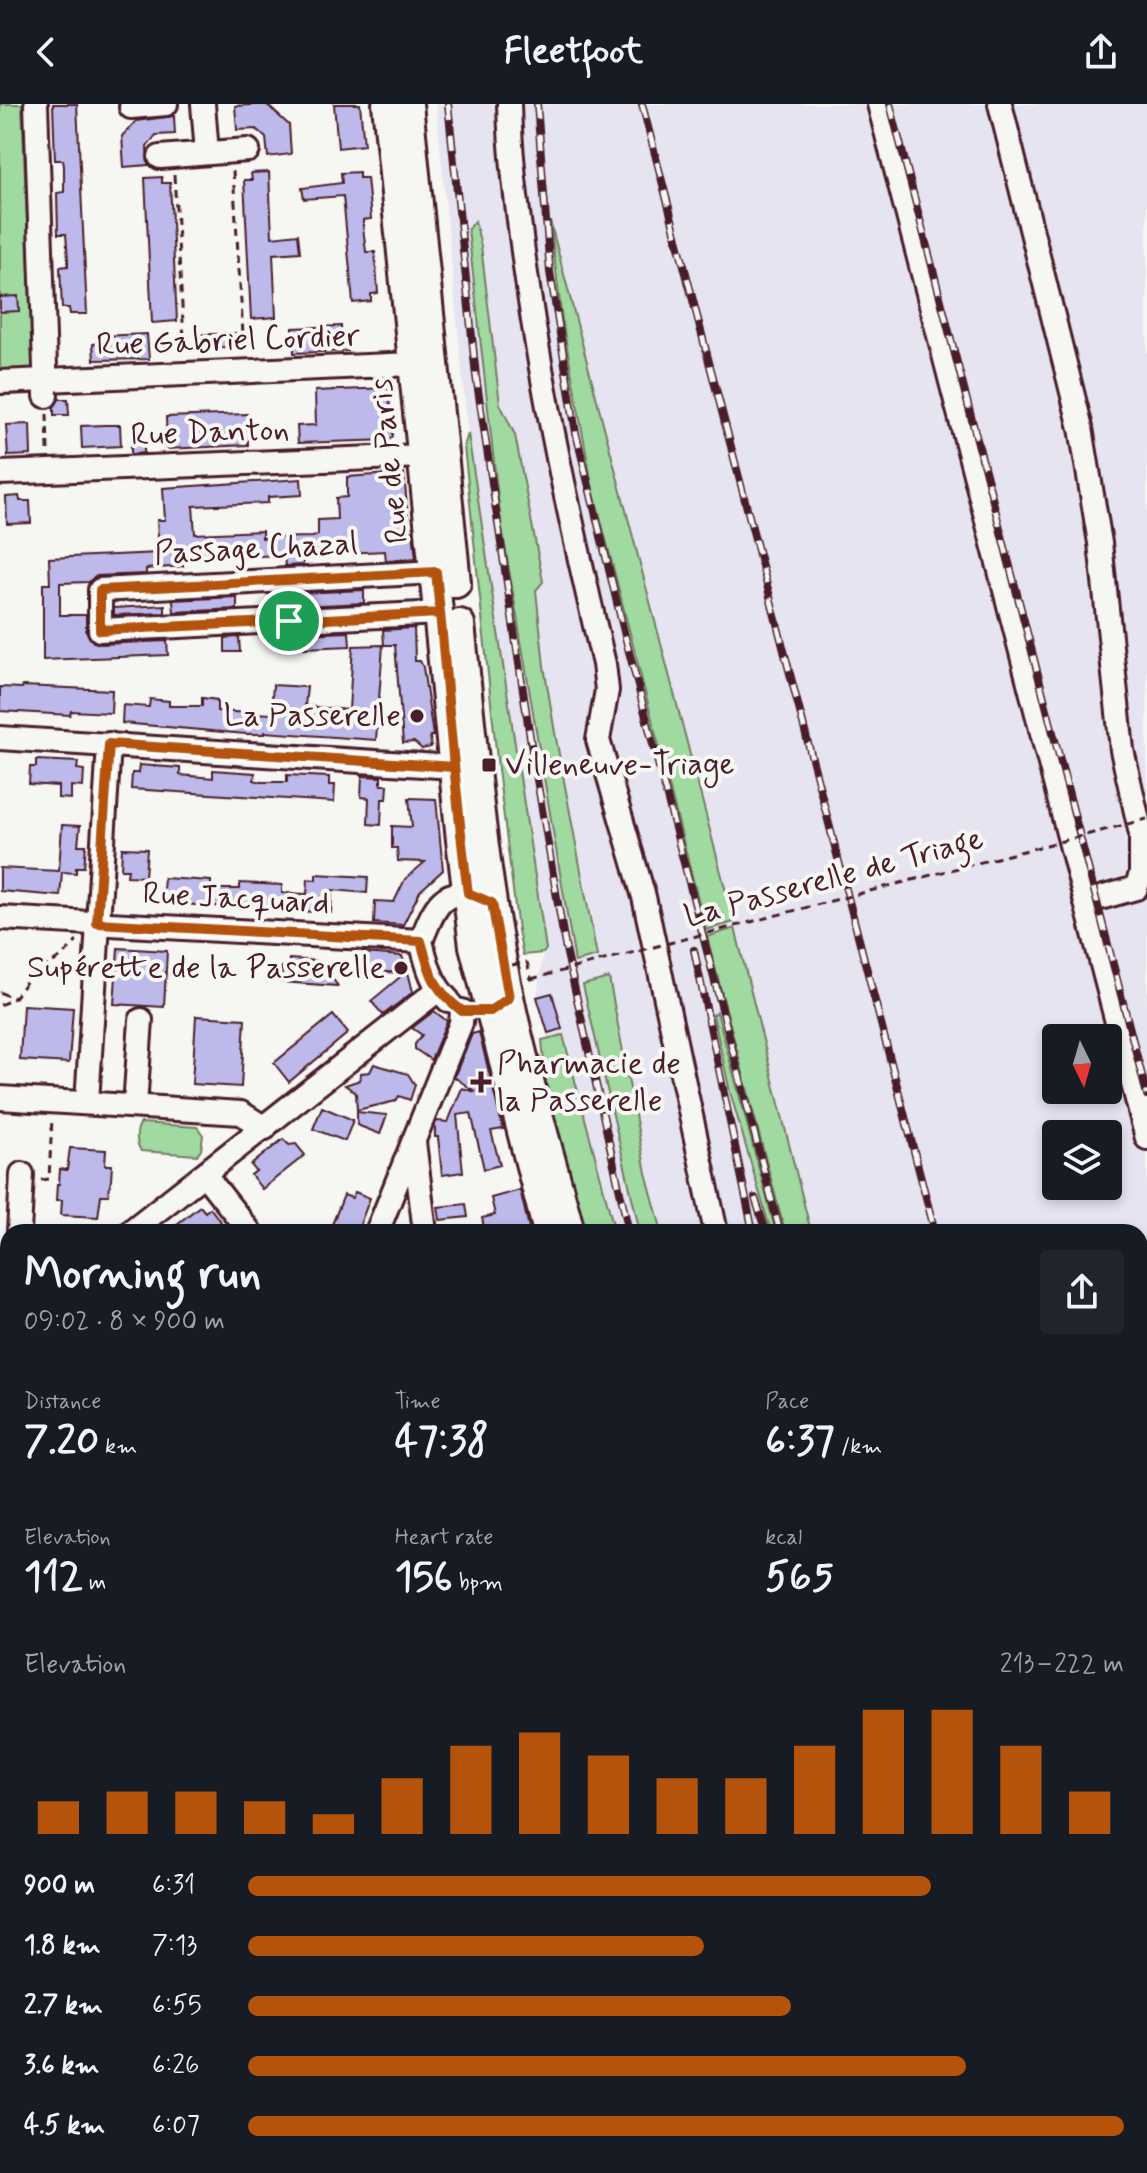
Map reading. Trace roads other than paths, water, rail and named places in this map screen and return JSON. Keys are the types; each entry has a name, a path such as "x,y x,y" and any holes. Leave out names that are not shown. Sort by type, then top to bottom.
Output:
{"main road":[{"name":"Rue de Paris","path":"387,104 454,767 480,898"},
{"name":"Rue de Paris","path":"408,104 475,774 487,1007 546,1224"},
{"name":"Rue de Paris","path":"487,1007 567,1224"}],"street":[{"path":"36,104 46,388"},
{"path":"131,107 166,104"},
{"path":"203,104 207,153"},
{"path":"509,104 534,339 562,482 604,664 607,690 598,740 644,897 714,1224"},
{"path":"879,104 1147,1138"},
{"path":"1000,104 1081,428 1100,543 1122,750 1140,824 1142,889 1086,902"},
{"path":"166,156 240,150"},
{"name":"Rue Gabriel Cordier","path":"0,382 46,388 186,375 413,364"},
{"name":"Rue Danton","path":"0,473 423,456"},
{"name":"Passage Chazal","path":"436,572 100,590 100,630 440,613"},
{"path":"0,738 454,767"},
{"path":"87,1103 91,923 109,744"},
{"path":"480,898 451,894 436,907 421,941 438,990 487,1007"},
{"name":"Rue Jacquard","path":"0,918 421,941"},
{"path":"141,1224 438,990"},
{"path":"380,1224 461,1023 487,1007"},
{"path":"135,1106 141,1020"},
{"path":"0,1098 241,1113 265,1128"},
{"path":"414,1139 424,1224"},
{"path":"205,1175 244,1224"},
{"path":"19,1224 22,1177"}],"railway":[{"path":"448,104 476,376 531,744 565,945 627,1224"},
{"path":"537,104 550,272 576,433 626,640 778,1224"},
{"path":"642,104 933,1224"},
{"path":"890,104 1147,1095"},
{"path":"694,950 751,1224"},
{"path":"755,1198 763,1224"}],"place":[{"name":"La Passerelle","path":"417,716"},
{"name":"Villeneuve-Triage","path":"489,765"},
{"name":"Supérette de la Passerelle","path":"401,968"},
{"name":"Pharmacie de la Passerelle","path":"481,1082"}]}
